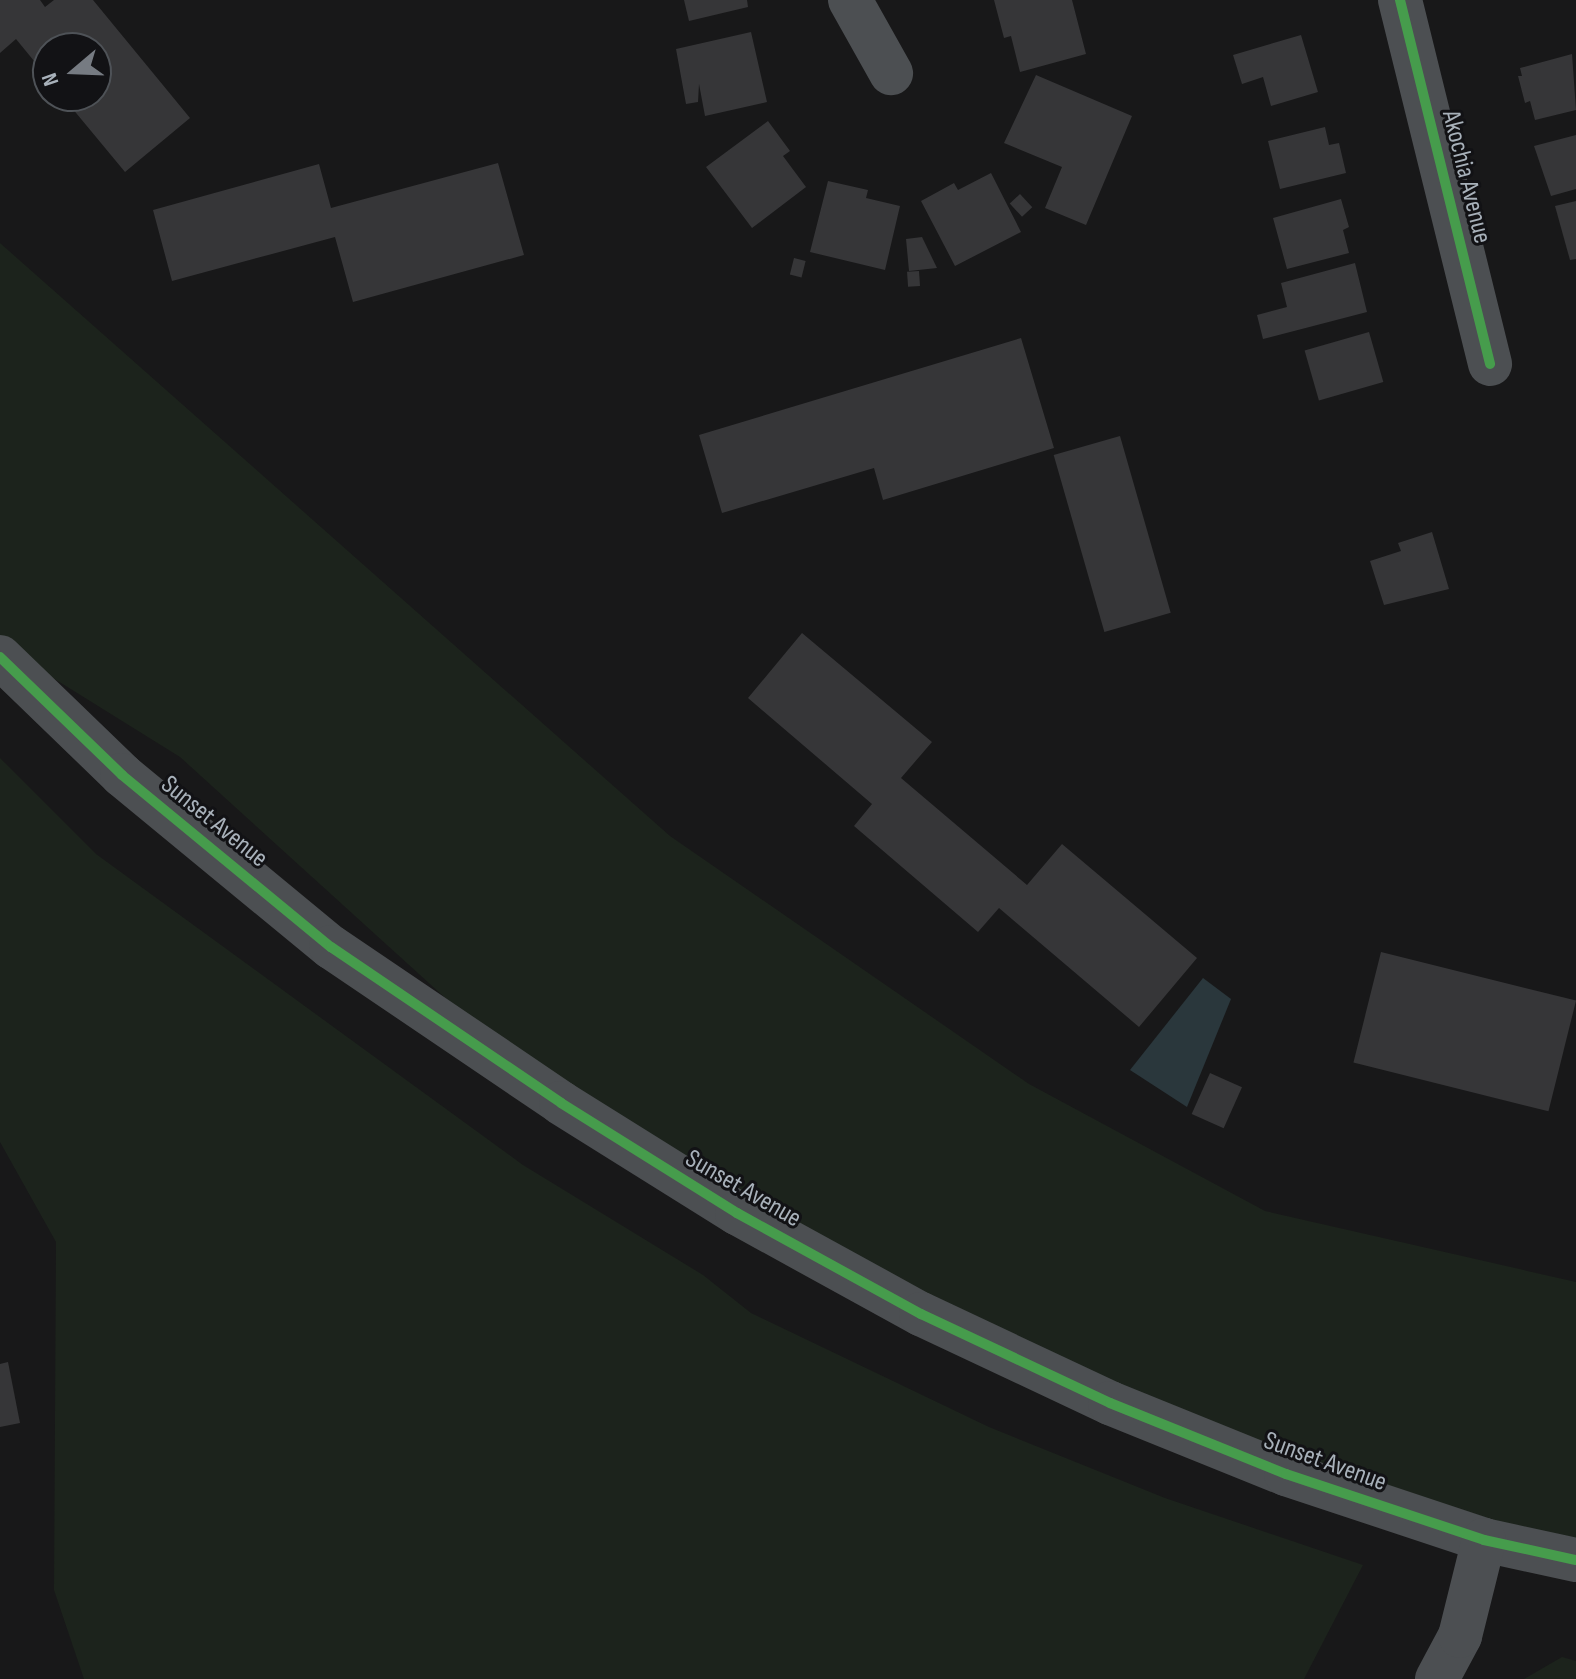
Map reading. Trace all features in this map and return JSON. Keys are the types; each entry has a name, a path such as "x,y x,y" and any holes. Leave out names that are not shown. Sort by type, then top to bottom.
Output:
{"street":[{"path":"850,0 891,73"},
{"name":"Akochia Avenue","path":"1400,0 1490,364"},
{"name":"Sunset Avenue","path":"0,657 122,775 331,947 561,1103 737,1213 921,1314 1110,1403 1286,1474 1484,1540 1576,1560"},
{"path":"1437,1679 1460,1636 1484,1540"}],"shaded area":[{"path":"0,243 670,836 1029,1084 1265,1211 1576,1282 1576,1560 1110,1403 561,1103 180,757 0,645"},
{"path":"0,758 96,854 523,1165 703,1275 751,1313 989,1427 1165,1498 1363,1565 1304,1679 84,1679 54,1590 56,1242 0,1142"},
{"path":"1203,978 1231,999 1187,1107 1130,1070"},
{"path":"1562,1657 1576,1661 1576,1679 1524,1679"}],"building":[{"path":"0,0 40,0 45,7 54,0 93,0 190,118 125,172 75,112 112,112 112,32 32,32 32,58 16,39 0,53"},
{"path":"684,0 747,0 748,7 689,21"},
{"path":"994,0 1072,0 1086,54 1020,72 1011,36 1004,38"},
{"path":"751,32 767,102 705,116 699,84 698,102 686,104 676,49"},
{"path":"1301,35 1318,92 1271,106 1263,77 1242,84 1233,55"},
{"path":"1572,54 1576,110 1535,120 1530,101 1525,103 1518,76 1522,76 1520,68"},
{"path":"1036,75 1132,116 1086,225 1045,208 1062,167 1004,143"},
{"path":"768,121 790,151 783,156 806,187 752,228 706,167"},
{"path":"1325,127 1329,145 1339,143 1346,173 1280,189 1268,141"},
{"path":"1576,135 1576,189 1551,196 1534,146"},
{"path":"498,163 524,255 353,302 335,237 172,281 153,210 319,164 331,208"},
{"path":"991,173 1021,232 955,266 921,201 954,183 958,190"},
{"path":"828,181 868,190 866,198 900,206 885,270 810,252"},
{"path":"1020,194 1032,207 1022,217 1010,204"},
{"path":"1341,199 1349,227 1343,230 1349,253 1287,269 1273,218"},
{"path":"1576,201 1576,259 1570,260 1555,206"},
{"path":"922,237 937,268 909,271 906,239"},
{"path":"794,258 806,261 802,277 790,274"},
{"path":"1355,263 1367,312 1263,339 1257,315 1287,307 1281,283"},
{"path":"919,271 920,286 908,287 907,272"},
{"path":"1369,332 1383,382 1319,400 1305,350"},
{"path":"1021,338 1054,448 883,500 874,468 722,513 699,435"},
{"path":"1120,436 1171,613 1104,632 1054,455"},
{"path":"1432,532 1449,589 1384,605 1370,561 1401,551 1398,543"},
{"path":"802,633 932,742 901,778 1027,885 1062,844 1197,958 1139,1027 999,908 978,932 854,826 872,804 748,698"},
{"path":"1381,952 1576,1001 1548,1111 1353,1063"},
{"path":"1210,1073 1242,1087 1224,1128 1192,1114"},
{"path":"8,1362 20,1423 0,1427 0,1364"}],"cycle path":[{"path":"1400,0 1490,364"},
{"path":"0,657 122,775 331,947 561,1103 737,1213 921,1314 1110,1403 1286,1474 1484,1540 1576,1560"}]}
